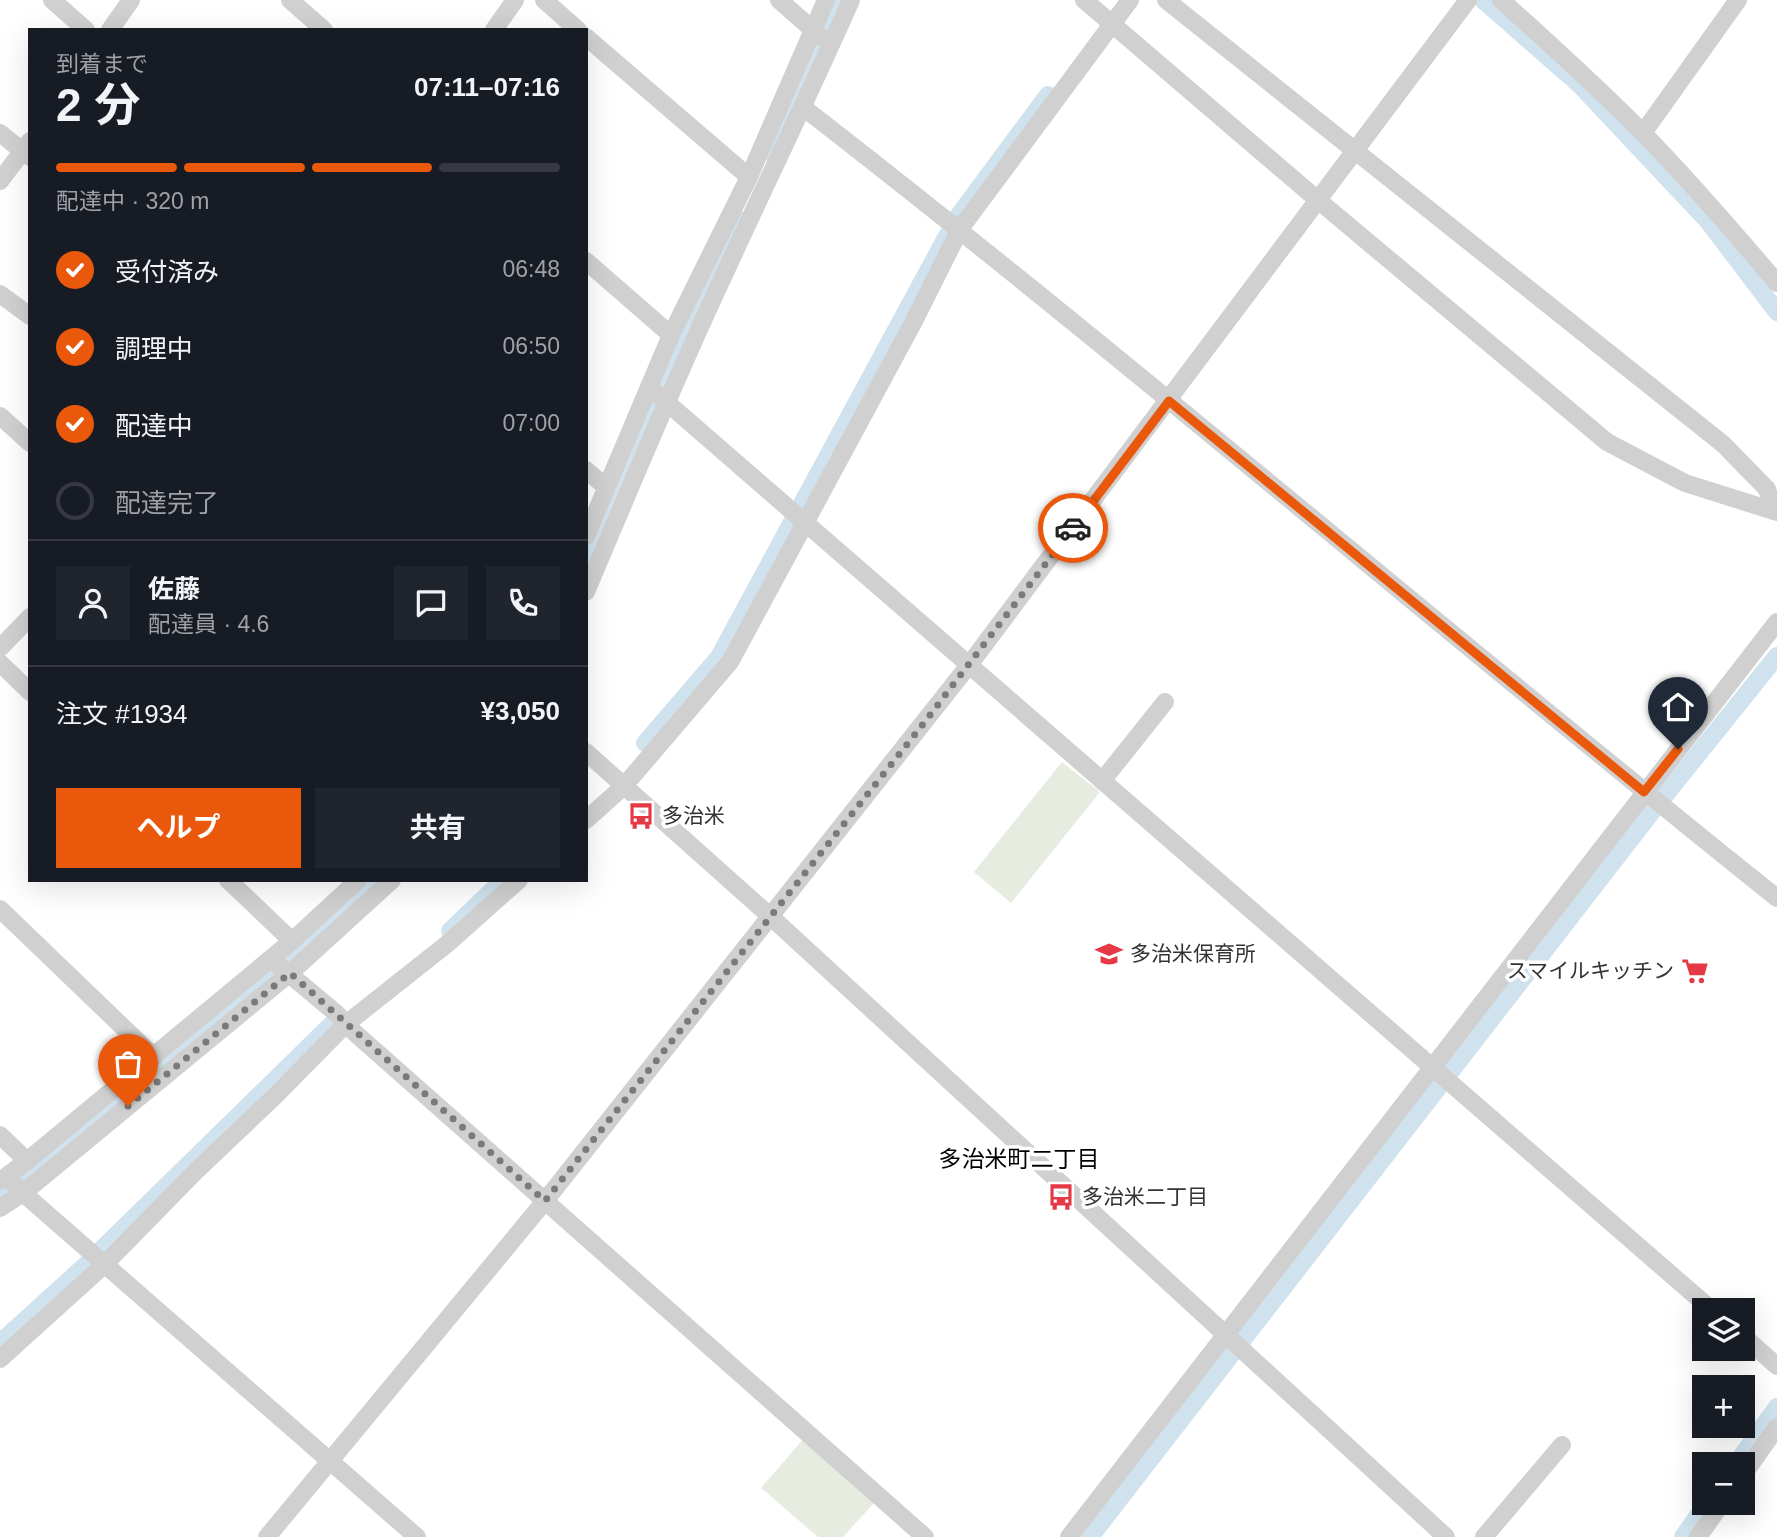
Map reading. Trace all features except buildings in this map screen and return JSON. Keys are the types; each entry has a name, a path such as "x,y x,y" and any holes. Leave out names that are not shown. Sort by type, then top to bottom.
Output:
{"street":[{"path":"52,0 84,28"},
{"path":"111,28 131,0"},
{"path":"290,0 322,28"},
{"path":"495,28 515,0"},
{"path":"544,0 576,28"},
{"path":"779,0 822,38"},
{"path":"588,531 606,487 724,274 804,108 822,38 826,0"},
{"path":"588,587 658,395 671,335 748,177 822,38 851,0"},
{"path":"1084,0 1607,442 1685,483 1775,512"},
{"path":"588,818 624,786 730,662 913,323 960,229 1130,0"},
{"path":"1166,0 1723,444 1768,489 1775,512"},
{"path":"267,1537 545,1201 969,665 1468,0"},
{"path":"1501,0 1577,68 1643,133 1717,212 1777,283"},
{"path":"1643,133 1738,0"},
{"path":"588,39 748,177"},
{"path":"804,108 960,229 1777,898"},
{"path":"0,133 27,150 0,181"},
{"path":"588,263 671,335"},
{"path":"0,294 28,315"},
{"path":"658,395 1698,1298"},
{"path":"0,416 28,441"},
{"path":"588,472 606,487"},
{"path":"0,648 28,619"},
{"path":"1069,1537 1233,1342 1653,799 1777,622"},
{"path":"0,663 28,690"},
{"path":"1102,781 1165,702"},
{"path":"588,754 771,917 1446,1537"},
{"path":"230,882 292,941"},
{"path":"0,1208 27,1161 154,1057 280,966 292,941 356,882"},
{"path":"12,1184 280,966 389,882"},
{"path":"0,1359 104,1265 346,1024 447,944 517,882"},
{"path":"0,909 154,1057"},
{"path":"280,966 925,1537"},
{"path":"0,1135 27,1161"},
{"path":"12,1184 417,1537"},
{"path":"1755,1347 1777,1366"},
{"path":"1755,1458 1777,1427"},
{"path":"1484,1537 1562,1445"},
{"path":"1698,1537 1714,1515"}],"shaded area":[{"path":"1062,762 1100,792 1011,903 974,872"},
{"path":"812,1429 883,1493 843,1537 818,1537 761,1488"}],"waterway":[{"path":"771,153 840,0"},
{"path":"1483,0 1580,85 1708,221 1777,312"},
{"path":"956,219 1048,95"},
{"path":"588,563 675,357 740,220"},
{"path":"645,743 719,657 947,236"},
{"path":"1090,1537 1654,809 1777,656"},
{"path":"0,1195 251,991 377,882"},
{"path":"450,931 501,882"},
{"path":"102,1249 332,1024"},
{"path":"0,1343 88,1263"},
{"path":"1744,1452 1777,1407"},
{"path":"1683,1537 1699,1515"}],"way so far":[{"path":"128,1106 290,973 545,1201 920,728 1073,528"}],"place":[{"name":"多治米","path":"641,816"},
{"name":"多治米保育所","path":"1109,954"},
{"name":"スマイルキッチン","path":"1695,971"},
{"name":"多治米二丁目","path":"1061,1197"}],"district":[{"name":"多治米町二丁目","path":"1019,1159"}],"route":[{"path":"1073,528 1169,401 1644,792 1678,749"}]}
